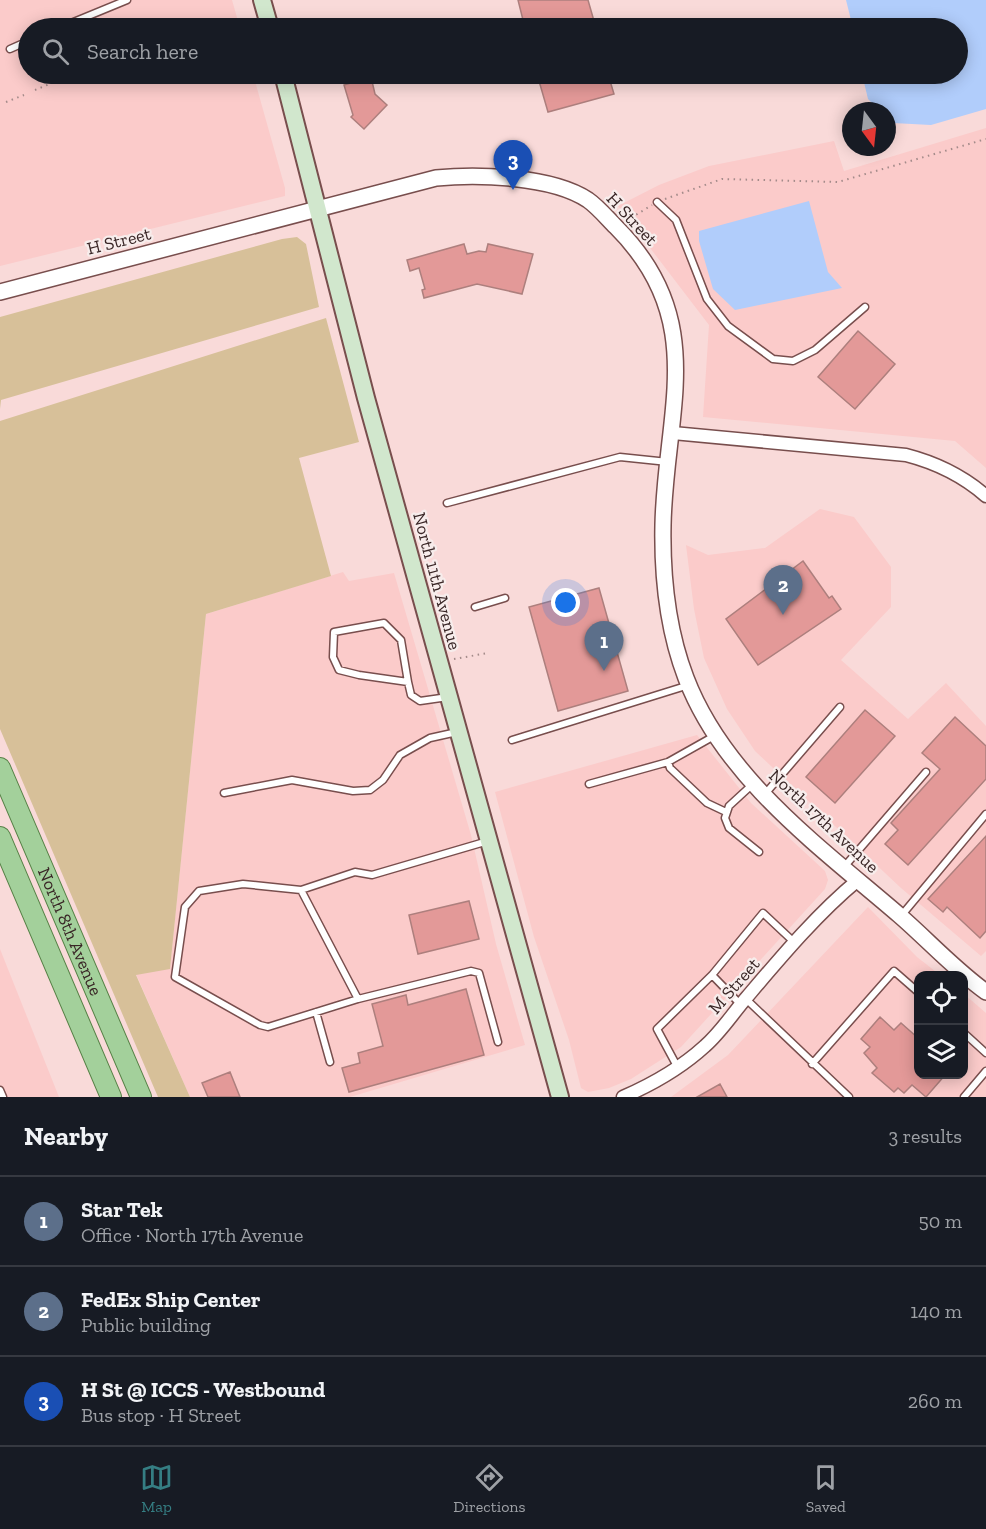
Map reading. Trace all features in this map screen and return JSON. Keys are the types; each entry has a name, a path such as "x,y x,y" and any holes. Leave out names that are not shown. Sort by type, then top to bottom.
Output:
{"main road":[{"path":"262,0 267,18"},
{"name":"North 11th Avenue","path":"285,84 448,697 560,1097"},
{"name":"North 8th Avenue","path":"2,777 141,1097"},
{"name":"North 8th Avenue","path":"0,837 111,1097"}],"street":[{"name":"H Street","path":"0,292 436,178 474,175 548,185 587,200 615,226 649,267 666,302 675,334 676,386 673,433"},
{"name":"North 17th Avenue","path":"673,433 663,526 668,605 673,635 689,685 717,735 759,788 844,868 986,992"},
{"path":"673,433 906,455 932,462 957,474 986,496"},
{"name":"M Street","path":"623,1097 648,1092 707,1045 839,896 858,880"}],"lane":[{"path":"83,18 127,0"},
{"path":"10,49 18,45"},
{"path":"657,202 676,219 707,300 728,326 772,359 793,361 815,350 865,307"},
{"path":"447,503 620,456 669,462"},
{"path":"476,607 505,598"},
{"path":"408,681 339,670 333,657 334,632 384,623 401,640 411,695 420,701 448,697"},
{"path":"512,740 689,685"},
{"path":"726,812 759,788 840,707"},
{"path":"224,793 292,780 353,791 370,790 383,780 400,755 430,738 458,732"},
{"path":"589,784 668,762 717,735"},
{"path":"668,762 670,768 707,803 726,812"},
{"path":"844,868 926,772"},
{"path":"726,812 726,823 729,828 759,852"},
{"path":"901,917 986,814"},
{"path":"488,841 372,875 355,872 301,890 243,884 199,891 186,907 175,977 260,1026 268,1028 358,999 471,970 479,973 498,1041"},
{"path":"301,890 358,999"},
{"path":"678,1068 657,1029 712,975 763,914 796,943"},
{"path":"812,1064 894,971 914,988"},
{"path":"712,975 849,1097"},
{"path":"316,1012 330,1062"},
{"path":"968,1037 986,1053"},
{"path":"964,1097 986,1071"},
{"path":"0,1090 3,1097"}],"path":[{"path":"35,90 50,84"},
{"path":"6,102 24,95"},
{"path":"615,226 657,202 722,179 838,182 986,140"},
{"path":"454,659 488,653"}],"shaded area":[{"path":"0,0 232,0 237,18 18,18 18,84 256,84 285,188 285,196 0,266"},
{"path":"986,128 986,468 955,441 703,417 709,325 618,206 659,185 709,166 834,141 844,171"},
{"path":"297,237 306,244 319,307 1,400 0,409 0,317 282,239"},
{"path":"326,318 359,442 299,458 331,576 206,614 170,969 136,975 190,1097 158,1097 0,729 0,421"},
{"path":"820,509 854,517 891,567 891,607 841,660 908,719 946,683 986,726 986,951 981,956 901,888 755,751 727,709 704,658 694,609 686,545 708,555 765,548"},
{"path":"343,572 349,581 394,573 471,835 496,944 525,1045 350,1097 190,1097 136,974 170,968 206,614"},
{"path":"697,735 751,803 825,871 828,880 825,889 681,1047 631,1079 609,1088 588,1092 581,1088 569,1040 534,937 495,792"},
{"path":"868,907 917,957 935,971 914,971 914,1079 968,1079 968,997 986,1013 986,1097 671,1097 728,1055"},
{"path":"0,949 59,1097 0,1097"}],"water":[{"path":"846,0 986,0 986,109 931,125 896,123 896,102 871,102 868,99 864,84 968,84 968,18 850,18"},
{"path":"809,201 828,272 842,288 735,310 713,289 699,241 699,231"}],"building":[{"path":"518,0 588,0 593,18 522,18"},
{"path":"373,84 375,94 387,105 364,129 351,117 353,115 344,85"},
{"path":"540,84 611,84 614,94 548,112"},
{"path":"464,244 467,254 486,252 488,244 533,254 522,294 477,284 424,298 422,290 425,289 419,268 410,271 407,260"},
{"path":"858,331 895,364 855,409 818,377"},
{"path":"803,561 829,598 832,596 841,609 758,665 726,619"},
{"path":"599,588 628,691 558,711 529,607"},
{"path":"865,710 895,736 835,803 806,777"},
{"path":"955,717 986,746 986,779 908,865 885,844 898,830 891,823 940,769 922,753"},
{"path":"986,836 986,931 980,938 947,907 943,912 928,899"},
{"path":"469,901 479,939 418,954 409,915"},
{"path":"466,989 484,1055 349,1092 342,1068 360,1063 358,1053 383,1046 372,1004 406,995 408,1005"},
{"path":"880,1017 894,1030 901,1023 914,1034 914,1079 942,1079 926,1097 912,1085 904,1093 898,1088 894,1092 872,1073 877,1068 864,1053 870,1047 861,1039"},
{"path":"230,1072 240,1097 208,1097 202,1083"},
{"path":"720,1084 727,1097 697,1097"}],"place":[{"name":"H St @ ICCS - Westbound","path":"513,190"},
{"name":"FedEx Ship Center","path":"783,615"},
{"name":"Star Tek","path":"604,671"}]}
